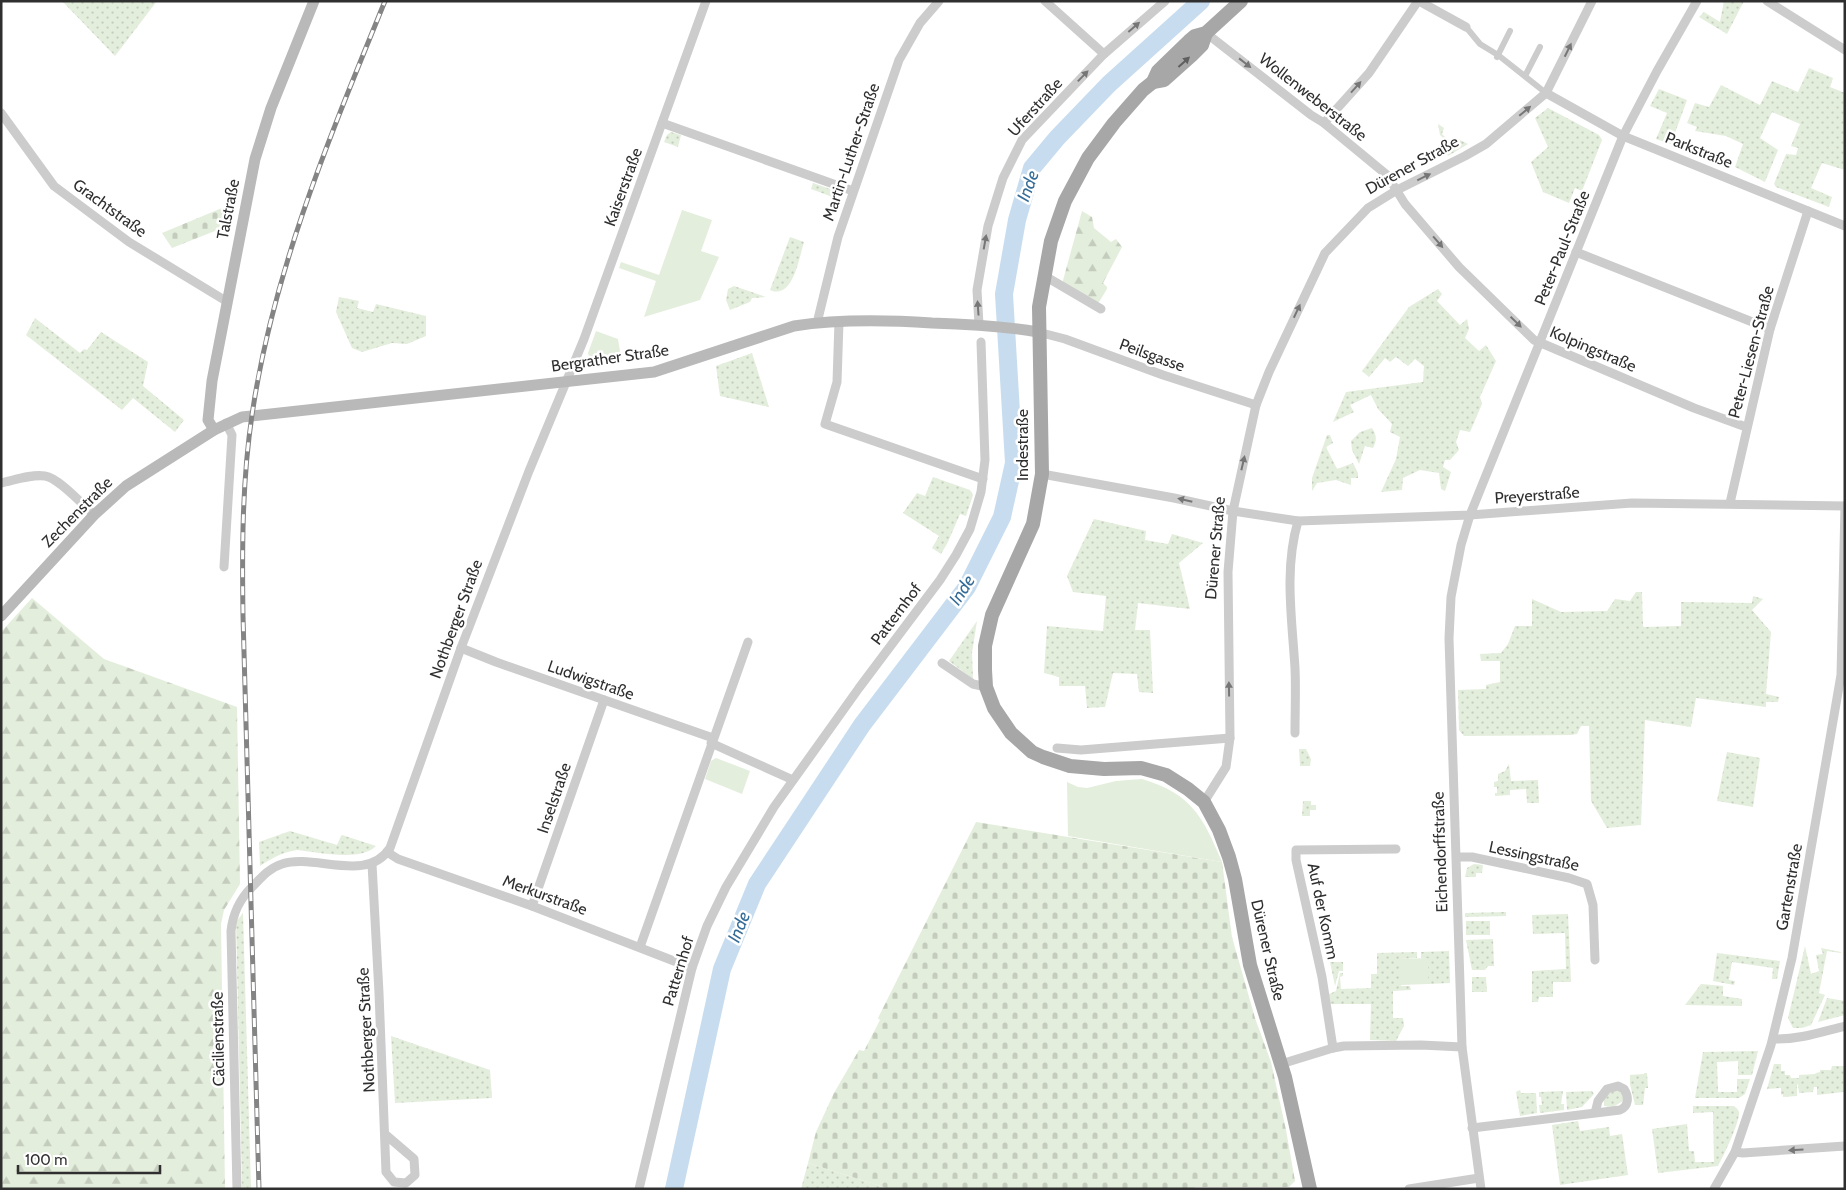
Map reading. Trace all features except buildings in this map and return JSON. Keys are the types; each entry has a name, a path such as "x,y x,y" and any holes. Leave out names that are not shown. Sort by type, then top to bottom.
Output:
{"main road":[{"name":"Talstraße","path":"214,430 208,420 212,382 226,301 255,159 271,108 314,1"},
{"name":"Indestraße","path":"1204,802 1166,775 1141,768 1078,767 1032,752 1011,733 994,708 986,687 985,650 987,632 992,615 1033,524 1042,474 1038,332 1040,294 1051,241 1069,191 1088,158 1114,123 1153,82 1158,71 1189,41 1195,36 1206,33 1241,1"},
{"name":"Bergrather Straße","path":"214,430 226,423 252,415 566,382 660,370 794,326 817,323 899,321 985,326 1038,332"},
{"name":"Zechenstraße","path":"1,616 94,515 126,486 214,430"},
{"name":"Dürener Straße","path":"1204,802 1219,830 1229,857 1250,965 1281,1064 1310,1189"}],"street":[{"name":"Kaiserstraße","path":"566,382 584,339 706,1"},
{"name":"Martin-Luther-Straße","path":"817,323 838,237 899,60 920,23 939,1"},
{"path":"1045,1 1104,54"},
{"name":"Uferstraße","path":"985,326 977,302 988,226 1003,178 1022,140 1104,54 1165,1"},
{"path":"1324,123 1369,73 1418,1 1466,27 1480,44 1546,93"},
{"name":"Dürener Straße","path":"1204,802 1226,767 1230,738 1228,581 1233,511 1256,406 1269,372 1325,253 1368,208 1397,190 1486,144 1546,93 1592,1"},
{"name":"Peter-Paul-Straße","path":"1470,514 1624,136 1656,71 1697,1"},
{"path":"1768,1 1845,50"},
{"path":"1497,57 1510,31"},
{"name":"Wollenweberstraße","path":"1206,33 1311,116 1324,123 1387,175 1397,190"},
{"path":"1525,76 1540,47"},
{"name":"Parkstraße","path":"1546,93 1624,136 1845,226"},
{"name":"Grachtstraße","path":"1,113 54,186 129,242 226,301"},
{"path":"662,123 853,191"},
{"name":"Kolpingstraße","path":"1397,190 1405,204 1459,267 1540,344 1694,408 1746,427"},
{"name":"Peter-Liesen-Straße","path":"1730,503 1770,329 1808,211"},
{"path":"1576,252 1770,329"},
{"path":"1044,275 1101,309"},
{"path":"839,322 837,382 825,424 983,478"},
{"name":"Peilsgasse","path":"1038,332 1065,339 1163,375 1256,406"},
{"name":"Patternhof","path":"639,1189 692,968 707,926 726,887 774,807 956,555 970,529 982,492 983,478 985,422 981,342"},
{"name":"Nothberger Straße","path":"386,1135 414,1159 415,1175 406,1183 394,1182 386,1172 386,1135 372,864 387,852 402,817 461,648 532,462 566,382"},
{"path":"224,567 232,435 226,423"},
{"name":"Preyerstraße","path":"1042,474 1174,498 1233,511 1298,521 1470,514 1632,503 1845,506"},
{"path":"1,483 38,475 47,476 56,481 94,515"},
{"name":"Gartenstraße","path":"1714,1189 1735,1152 1773,1038 1792,958 1839,684 1844,621 1845,506"},
{"name":"Eichendorffstraße","path":"1470,514 1461,545 1451,597 1449,638 1462,1047 1481,1189"},
{"path":"1295,733 1295,668 1290,616 1290,571 1294,536 1298,521"},
{"path":"640,947 748,642"},
{"name":"Ludwigstraße","path":"461,648 712,740"},
{"path":"942,663 973,684 986,687"},
{"name":"Inselstraße","path":"532,906 604,700"},
{"path":"1057,748 1081,750 1230,738"},
{"path":"712,740 793,780"},
{"name":"Auf der Komm","path":"1334,1048 1322,977 1296,860 1296,850 1396,849"},
{"name":"Merkurstraße","path":"387,852 398,859 532,906 692,968"},
{"name":"Lessingstraße","path":"1457,857 1472,857 1569,878 1587,884 1593,905 1595,960"},
{"name":"Cäcilienstraße","path":"237,1189 231,931 232,919 237,906 268,870 282,864 296,862 356,866 372,864"},
{"path":"1773,1038 1789,1040 1845,1026"},
{"path":"1281,1064 1334,1048 1376,1045 1462,1047"},
{"path":"1472,1128 1595,1113"},
{"path":"1735,1152 1845,1146"},
{"path":"1409,1189 1479,1178"}],"green space":[{"path":"62,1 157,1 115,56"},
{"path":"1724,1 1744,1 1727,34 1699,17 1704,12 1720,22"},
{"path":"1809,68 1833,78 1830,87 1845,93 1845,170 1822,163 1811,188 1832,197 1829,207 1776,187 1774,184 1786,154 1796,155 1798,148 1791,146 1800,124 1772,112 1760,138 1778,150 1765,182 1735,167 1743,144 1726,136 1695,131 1697,127 1687,123 1695,103 1709,107 1721,85 1760,105 1772,81 1798,92"},
{"path":"1659,89 1687,100 1671,144 1656,139 1667,113 1650,106"},
{"path":"1548,108 1599,135 1602,140 1582,191 1575,188 1569,203 1543,192 1531,162 1548,147 1535,118"},
{"path":"1438,124 1444,128 1442,134 1448,140 1456,138 1468,144 1448,156 1446,153 1449,143 1440,135"},
{"path":"671,132 681,135 678,147 664,142 667,135"},
{"path":"813,183 839,192 838,199 811,189"},
{"path":"222,208 232,216 230,225 172,248 162,233"},
{"path":"682,210 712,220 701,251 719,257 700,300 644,317 656,281 619,268 621,262 659,275"},
{"path":"1082,211 1092,217 1094,228 1111,242 1116,239 1122,247 1103,283 1107,289 1099,302 1094,302 1062,284"},
{"path":"790,237 804,242 794,276 784,289 778,291 770,290"},
{"path":"734,286 766,297 752,298 750,302 730,310 726,300 728,289"},
{"path":"1438,289 1442,294 1437,301 1460,325 1467,319 1469,329 1465,338 1479,351 1486,345 1496,361 1480,397 1482,404 1470,432 1460,430 1456,442 1459,450 1450,460 1445,460 1443,467 1451,472 1445,491 1441,489 1439,473 1420,470 1403,478 1402,490 1381,492 1396,459 1400,437 1390,432 1392,424 1378,409 1371,395 1350,405 1354,412 1333,422 1346,392 1423,382 1424,366 1415,359 1408,366 1396,357 1390,362 1385,358 1369,377 1362,371 1409,307"},
{"path":"339,297 359,301 357,308 373,312 376,304 426,316 426,336 407,344 392,343 362,352 352,348 336,312"},
{"path":"35,318 80,353 84,349 87,350 101,332 148,362 143,386 184,420 175,432 133,398 122,410 26,335"},
{"path":"596,331 618,339 622,363 599,365 590,361 588,353"},
{"path":"752,353 769,407 720,396 716,366"},
{"path":"1372,428 1376,436 1375,443 1373,448 1365,446 1359,464 1352,450 1351,441 1360,432"},
{"path":"1327,435 1330,435 1333,443 1326,447 1337,469 1353,463 1358,473 1358,478 1351,478 1351,485 1336,480 1317,483 1312,491 1312,478"},
{"path":"933,477 970,490 973,495 966,516 960,514 941,554 932,548 939,536 903,513 917,493 925,496"},
{"path":"1094,519 1146,531 1145,540 1168,544 1172,534 1203,543 1179,563 1190,609 1138,603 1135,630 1150,630 1153,693 1139,692 1137,674 1113,673 1105,707 1087,708 1085,686 1059,686 1059,677 1044,673 1047,626 1103,631 1106,596 1073,592 1067,576"},
{"path":"1636,592 1642,592 1644,627 1681,626 1681,602 1752,603 1753,596 1763,599 1752,610 1771,632 1766,694 1779,697 1778,702 1766,702 1766,707 1696,698 1691,727 1645,720 1641,825 1607,828 1591,801 1589,726 1581,726 1577,734 1571,735 1464,736 1459,730 1458,690 1486,689 1486,685 1500,682 1500,661 1481,661 1480,654 1501,653 1508,644 1515,626 1532,626 1532,599 1561,612 1607,611 1615,599 1630,601"},
{"path":"32,598 104,659 237,707 240,884 224,910 221,924 225,1189 1,1189 1,632"},
{"path":"977,621 972,653 973,679 949,661"},
{"path":"1299,749 1306,749 1311,759 1310,766 1300,766"},
{"path":"1727,752 1760,758 1753,807 1717,801"},
{"path":"716,758 750,771 742,794 705,779 711,761"},
{"path":"1509,764 1511,781 1538,780 1539,803 1527,803 1526,789 1510,790 1510,795 1495,796 1497,787 1494,787 1494,782 1498,781 1498,774 1505,771"},
{"path":"1142,779 1173,792 1194,809 1209,832 1222,862 1068,836 1067,782 1078,787 1087,788 1116,781"},
{"path":"1303,801 1311,801 1311,805 1316,805 1316,810 1310,810 1310,816 1302,816"},
{"path":"976,822 1222,862 1232,937 1255,1018 1271,1062 1286,1130 1295,1181 1289,1187 1195,1187 1194,1189 890,1189 808,1163 816,1132 834,1093 859,1050 864,1051 880,1020 878,1018"},
{"path":"290,831 337,845 342,835 376,846 369,851 350,855 297,850 287,852 260,866 259,842"},
{"path":"1474,864 1483,865 1482,873 1476,873 1476,877 1465,877 1467,868"},
{"path":"1506,912 1506,916 1465,917 1465,913"},
{"path":"243,913 251,1189 242,1189 236,922"},
{"path":"1568,914 1571,982 1553,982 1553,997 1539,997 1538,1002 1532,1002 1532,971 1566,969 1565,933 1533,934 1532,915"},
{"path":"1466,921 1490,921 1490,935 1466,935"},
{"path":"1493,939 1494,966 1488,966 1485,970 1472,970 1466,940"},
{"path":"1805,946 1811,974 1819,971 1816,955 1823,954 1821,948 1841,953 1827,951 1819,993 1825,995 1811,1025 1793,1028 1788,1018"},
{"path":"1449,951 1450,983 1428,984 1428,958 1421,958 1421,952"},
{"path":"1417,952 1417,958 1401,959 1401,986 1410,986 1411,990 1393,991 1393,1018 1403,1018 1404,1026 1396,1041 1370,1040 1371,1004 1329,1004 1327,995 1336,991 1340,973 1343,973 1343,976 1340,977 1341,989 1371,988 1371,974 1377,974 1377,953"},
{"path":"1717,953 1780,961 1777,979 1772,979 1773,968 1732,962 1729,980 1735,981 1734,985 1713,981"},
{"path":"1428,958 1428,984 1401,985 1401,959"},
{"path":"1330,962 1343,962 1343,971 1339,971 1335,986"},
{"path":"1472,977 1486,977 1487,992 1472,992"},
{"path":"1701,984 1723,986 1723,996 1742,999 1742,1006 1685,1005"},
{"path":"1827,998 1845,1001 1845,1015 1818,1022"},
{"path":"391,1036 490,1070 492,1098 395,1103"},
{"path":"1758,1051 1752,1075 1738,1075 1738,1061 1717,1062 1718,1092 1737,1092 1737,1079 1750,1079 1745,1094 1739,1098 1695,1098 1703,1052"},
{"path":"1774,1064 1781,1064 1781,1071 1785,1071 1785,1075 1790,1075 1791,1078 1799,1078 1799,1075 1815,1074 1820,1072 1820,1070 1831,1070 1832,1066 1845,1066 1845,1091 1817,1095 1817,1087 1814,1087 1813,1092 1799,1093 1798,1084 1797,1096 1783,1097 1783,1094 1781,1095 1781,1088 1767,1089"},
{"path":"1647,1073 1648,1088 1645,1088 1643,1105 1635,1105 1630,1075"},
{"path":"1520,1090 1521,1093 1536,1093 1537,1113 1520,1116 1516,1092"},
{"path":"1612,1090 1623,1093 1623,1101 1613,1107 1604,1106 1604,1098"},
{"path":"1563,1091 1561,1104 1564,1104 1564,1110 1540,1113 1539,1105 1542,1105 1539,1092"},
{"path":"1592,1091 1594,1094 1582,1107 1567,1110 1566,1092"},
{"path":"1693,1106 1734,1106 1739,1111 1734,1131 1718,1166 1658,1173 1652,1129 1687,1124 1689,1151 1694,1151 1695,1162 1714,1162 1713,1112 1693,1113"},
{"path":"1578,1121 1580,1131 1609,1127 1610,1136 1622,1134 1628,1175 1560,1185 1552,1125"},
{"path":"808,1163 890,1189 801,1189"}],"waterway":[{"name":"Inde","path":"674,1189 722,969 757,884 862,725 967,587 1002,517 1014,463 1004,294 1017,220 1032,168 1057,138 1109,84 1201,1"}],"railway":[{"path":"259,1189 243,616 243,516 246,465 261,361 289,256 324,153 385,1"}]}
